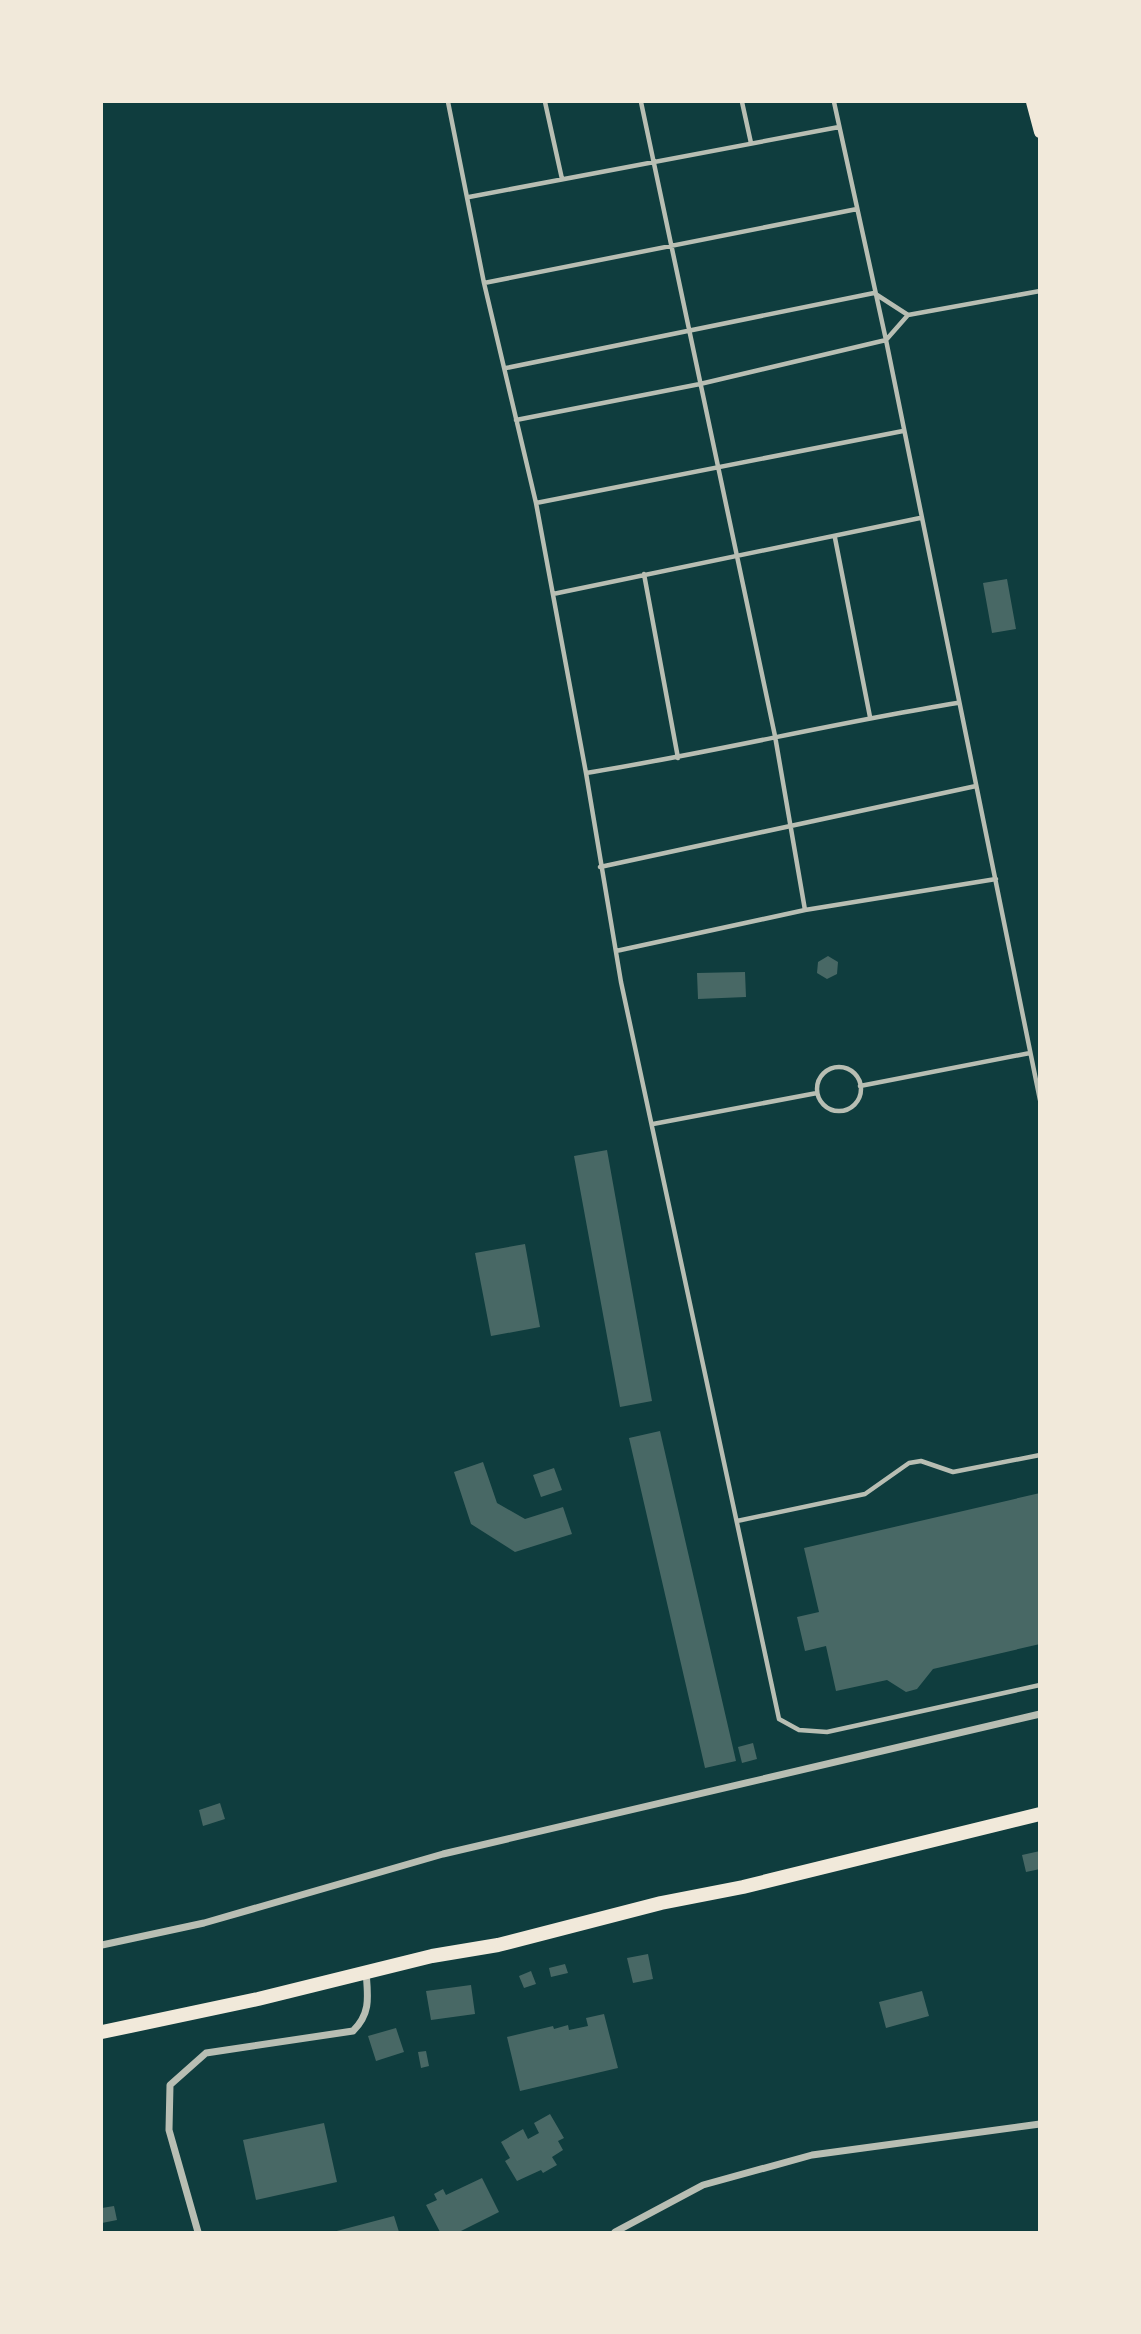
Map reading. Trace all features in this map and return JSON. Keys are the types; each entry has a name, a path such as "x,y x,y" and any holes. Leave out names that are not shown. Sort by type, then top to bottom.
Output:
{"main road":[{"path":"1032,102 1040,132"},
{"path":"102,2032 498,1945 661,1903 743,1887 1040,1814"}],"street":[{"path":"102,1945 204,1923 456,1851 1040,1714"},
{"path":"198,2232 169,2130 170,2085 206,2053 353,2031 364,2020 369,2003 366,1972"},
{"path":"615,2232 703,2185 812,2155 1040,2124"},
{"path":"188,2232 195,2224"}],"lane":[{"path":"448,102 484,283 536,503 616,951 779,1719 799,1730 827,1732 1040,1685"},
{"path":"545,102 562,179"},
{"path":"641,102 775,736 805,910"},
{"path":"742,102 751,143"},
{"path":"834,102 886,340 957,703 996,879 1040,1100"},
{"path":"469,197 653,160 839,127"},
{"path":"484,283 857,209"},
{"path":"516,420 700,384 886,340 908,315 1040,291"},
{"path":"506,368 689,328 874,293 908,315"},
{"path":"536,503 903,431"},
{"path":"553,594 835,538 920,518"},
{"path":"835,538 870,717"},
{"path":"644,574 678,758"},
{"path":"586,773 678,758 870,717 957,703"},
{"path":"600,867 976,786"},
{"path":"616,951 805,910 996,879"},
{"path":"860,1086 1030,1053"},
{"path":"835,1068 852,1071 860,1086 856,1104 839,1111 827,1108 817,1093 821,1076 835,1068"},
{"path":"652,1124 817,1093"},
{"path":"737,1521 864,1494 909,1463 921,1461 953,1472 1040,1455"}],"building":[{"path":"1007,579 1016,629 992,633 983,583"},
{"path":"828,956 838,962 837,974 827,979 817,973 818,962"},
{"path":"745,972 746,997 698,999 697,973"},
{"path":"607,1150 652,1401 620,1407 574,1156"},
{"path":"525,1244 540,1327 491,1336 475,1253"},
{"path":"660,1431 736,1761 705,1768 629,1438"},
{"path":"483,1462 497,1503 525,1519 563,1507 572,1534 515,1552 471,1524 454,1472"},
{"path":"554,1468 562,1490 541,1497 533,1475"},
{"path":"1040,1493 1040,1644 933,1669 917,1689 906,1692 887,1680 836,1691 826,1646 805,1651 797,1617 819,1612 804,1548"},
{"path":"753,1743 757,1759 742,1763 738,1747"},
{"path":"220,1803 225,1819 203,1826 199,1810"},
{"path":"1040,1851 1040,1869 1026,1872 1022,1855"},
{"path":"648,1954 653,1979 633,1983 627,1958"},
{"path":"565,1964 568,1973 551,1977 549,1968"},
{"path":"531,1971 536,1984 524,1988 519,1976"},
{"path":"471,1985 475,2014 431,2020 426,1991"},
{"path":"922,1991 929,2016 886,2028 879,2002"},
{"path":"604,2014 618,2068 520,2091 507,2037 553,2026 554,2029 568,2025 569,2030 588,2026 586,2018"},
{"path":"396,2028 404,2052 376,2061 368,2036"},
{"path":"426,2051 429,2066 421,2068 418,2052"},
{"path":"550,2114 564,2138 558,2141 563,2150 552,2157 557,2165 543,2173 541,2170 517,2181 505,2161 510,2158 501,2142 523,2129 528,2139 539,2133 534,2123"},
{"path":"324,2123 337,2182 256,2200 243,2140"},
{"path":"482,2178 499,2212 459,2232 440,2232 426,2205 437,2200 434,2194 443,2189 446,2195"},
{"path":"114,2206 117,2220 102,2223 102,2208"},
{"path":"394,2216 399,2232 333,2232"}]}
